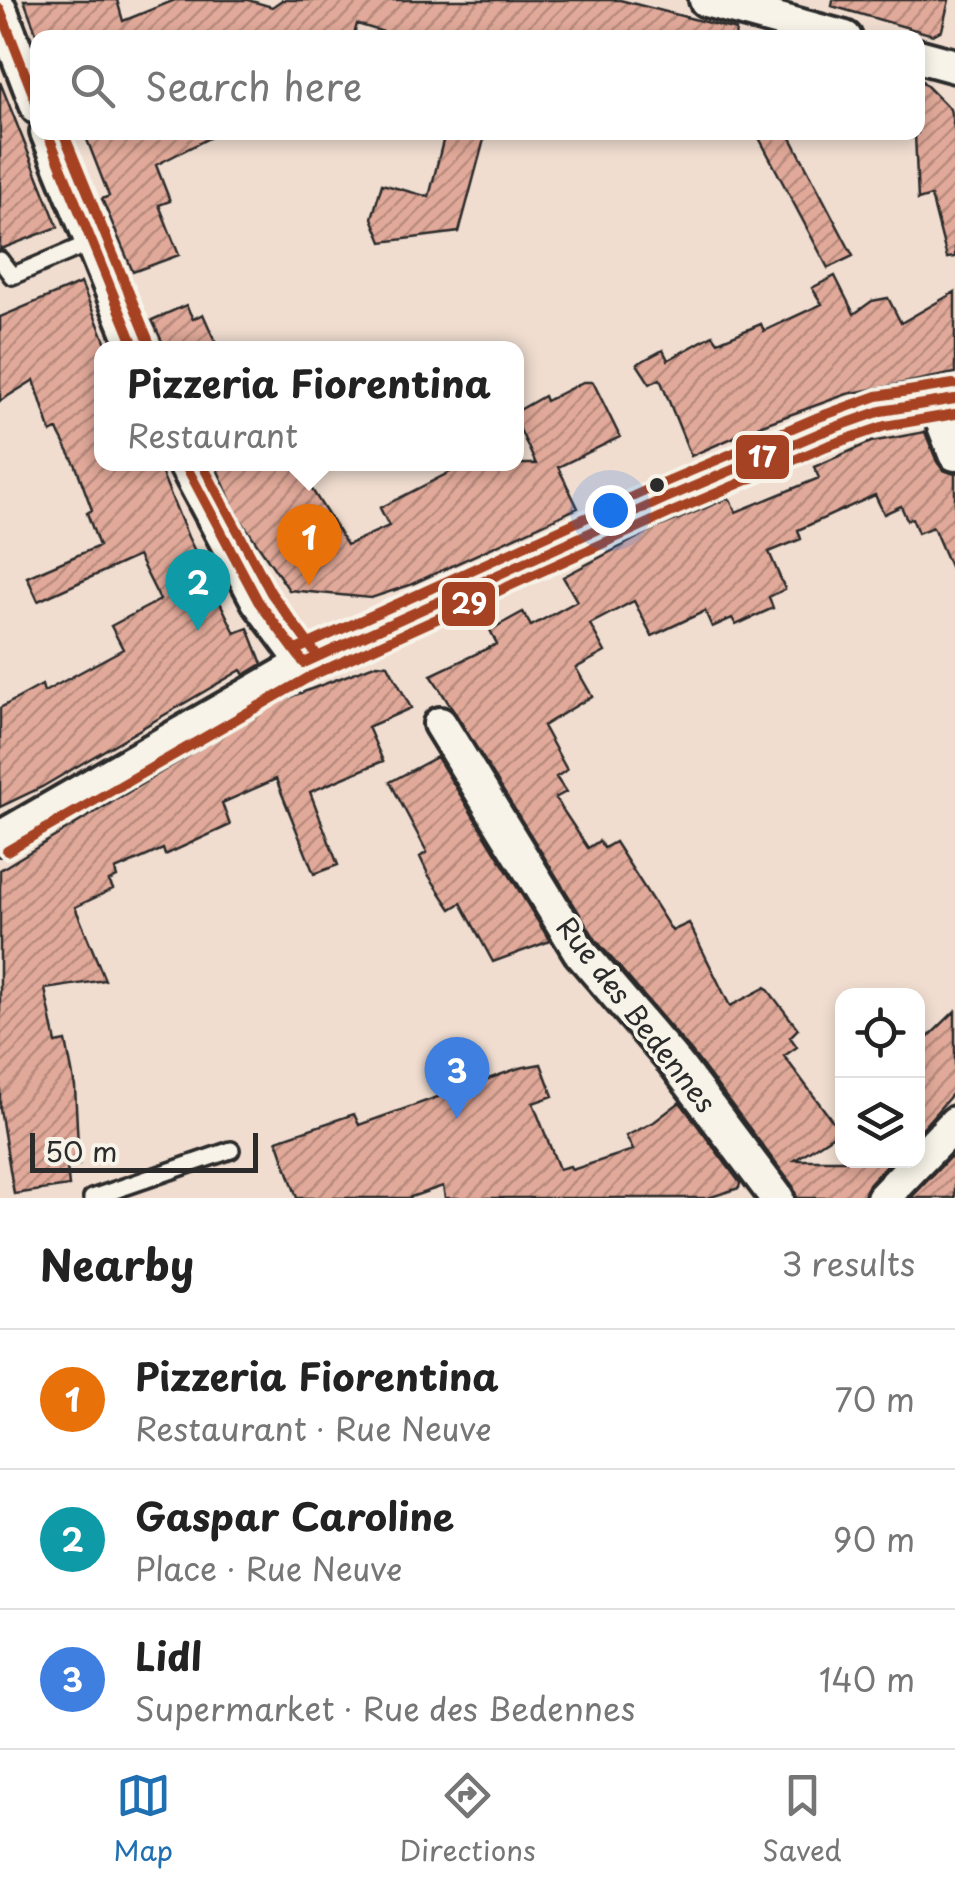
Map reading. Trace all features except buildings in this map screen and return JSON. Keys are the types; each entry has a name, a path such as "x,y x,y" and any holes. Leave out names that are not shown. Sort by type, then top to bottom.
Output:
{"street":[{"path":"706,0 816,30"},
{"path":"0,9 30,87"},
{"path":"925,58 955,66"},
{"path":"51,140 132,341"},
{"path":"0,838 304,663 664,499 822,432 881,411 945,400 955,454"},
{"path":"189,471 258,602 304,663"},
{"name":"Rue des Bedennes","path":"440,724 580,952 676,1064 771,1197"},
{"path":"883,1198 955,1123"}],"lane":[{"path":"0,260 12,276 92,242"},
{"path":"92,1198 231,1150"}],"transit line":[{"name":"17","path":"0,9 30,86"},
{"name":"17","path":"50,140 132,341"},
{"path":"66,140 149,341"},
{"path":"298,649 658,485 816,418 877,396 953,384"},
{"name":"17","path":"304,663 664,499 822,432 881,411 955,399"},
{"name":"29","path":"7,851 311,676 827,446 885,426 955,414"},
{"name":"17","path":"189,471 258,601 304,663"},
{"path":"206,471 271,593 316,654"}],"place":[{"name":"Pizzeria Fiorentina","path":"309,586"},
{"name":"Gaspar Caroline","path":"198,631"},
{"name":"Lidl","path":"457,1119"}]}
